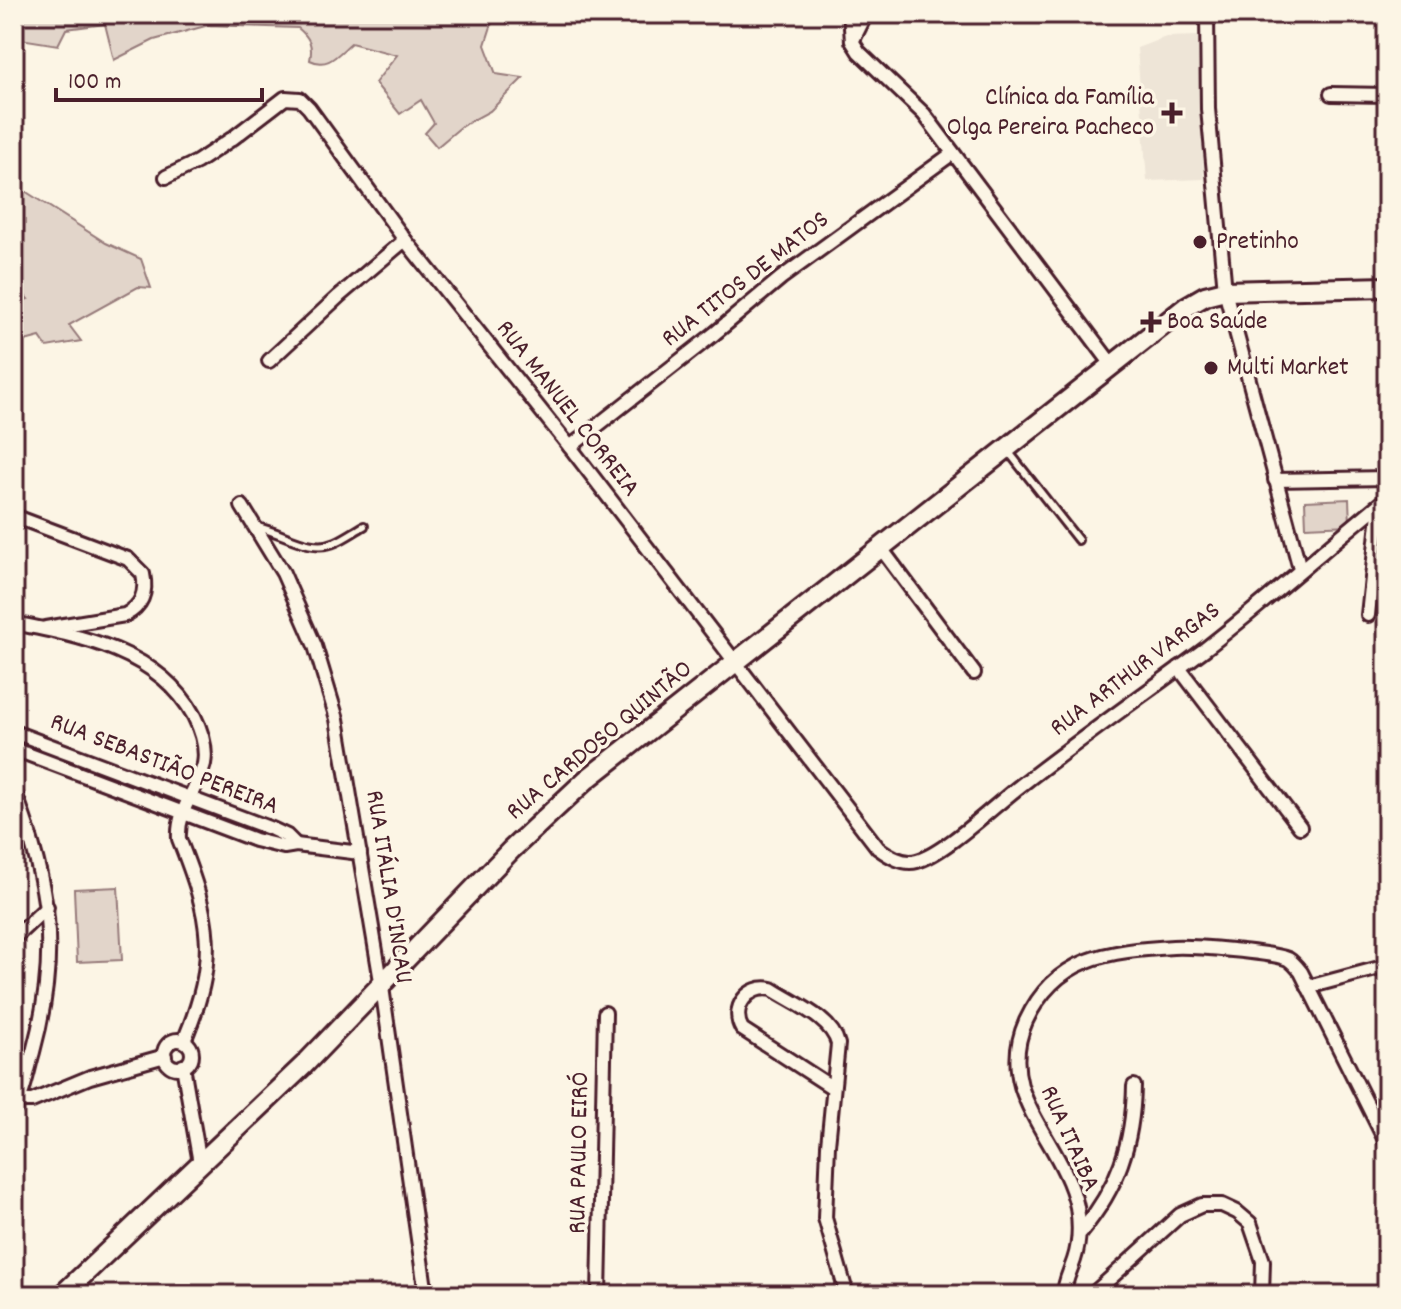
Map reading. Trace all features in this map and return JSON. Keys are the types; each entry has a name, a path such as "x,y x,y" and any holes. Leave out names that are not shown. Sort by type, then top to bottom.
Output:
{"street":[{"path":"850,14 852,41 871,65 924,114 1113,366"},
{"path":"852,41 866,14"},
{"path":"1207,14 1208,109 1225,291 1300,569"},
{"path":"1331,94 1387,95"},
{"name":"RUA MANUEL CORREIA","path":"166,177 197,162 255,124 279,102 292,97 300,99 405,240 570,447 878,848 890,857 904,861"},
{"name":"RUA TITOS DE MATOS","path":"570,447 781,278 953,153"},
{"path":"269,361 405,240"},
{"path":"1225,291 1387,287"},
{"name":"RUA CARDOSO QUINTÃO","path":"62,1295 304,1065 511,850 586,780 1186,307 1205,296 1225,291"},
{"path":"1275,480 1387,478"},
{"path":"1368,615 1383,501"},
{"name":"RUA ARTHUR VARGAS","path":"904,861 915,862 930,856 1179,668 1383,501"},
{"name":"RUA ITÁLIA D'INCAU","path":"242,506 283,573 315,646 337,719 382,987 426,1295"},
{"path":"14,516 128,559 143,574 144,593 135,609 125,615 43,629"},
{"path":"880,547 974,673"},
{"path":"14,623 122,652 166,679 184,699 198,725 205,747 204,764 178,827 179,839 205,915 208,942 205,972 184,1041"},
{"path":"1179,668 1300,827"},
{"name":"RUA SEBASTIÃO PEREIRA","path":"14,732 272,829 287,836 296,845"},
{"name":"RUA SEBASTIÃO PEREIRA","path":"14,749 264,843 360,853"},
{"path":"14,790 38,861 47,907 50,950 47,991 17,1106"},
{"path":"14,938 47,907"},
{"name":"RUA ITAIBA","path":"1064,1295 1064,1285 1081,1232 1076,1203 1064,1171 1022,1088 1017,1068 1023,1027 1035,1000 1053,980 1072,967 1102,955 1139,949 1187,947 1276,956 1287,959 1301,972 1308,987"},
{"path":"1387,966 1308,987 1387,1144"},
{"path":"833,1088 742,1029 736,1019 738,1007 753,990 763,987 772,989 834,1031 838,1044 825,1218 847,1295"},
{"name":"RUA PAULO EIRÓ","path":"599,1295 605,1013"},
{"path":"184,1041 192,1054 191,1059 183,1066 171,1066 165,1056 169,1043 184,1041"},
{"path":"17,1106 90,1077 165,1056"},
{"path":"183,1066 200,1163"},
{"path":"1081,1232 1104,1202 1127,1148 1133,1120 1134,1086"},
{"path":"1092,1295 1180,1215 1202,1205 1222,1205 1250,1223 1263,1261 1262,1295"}],"lane":[{"path":"1006,449 1078,540"},
{"path":"255,527 319,546 334,543 364,526"}],"shaded area":[{"path":"14,14 495,14 485,45 496,74 523,78 490,111 462,126 437,147 425,133 434,123 421,100 400,114 375,83 397,55 351,43 322,63 310,60 310,42 298,28 209,25 154,40 114,60 105,24 66,29 58,45 14,38"},
{"name":"Clínica da Família Olga Pereira Pacheco","path":"1198,36 1204,179 1147,181 1137,48 1166,37"},
{"path":"14,184 106,243 141,259 151,288 138,287 69,325 81,341 47,347 40,337 14,344 14,304 28,299 14,284"},
{"path":"1349,499 1350,525 1306,527 1305,501"},
{"path":"118,887 122,960 77,962 74,889"}],"place":[{"name":"Clínica da Família Olga Pereira Pacheco","path":"1172,113"},
{"name":"Pretinho","path":"1200,242"},
{"name":"Boa Saúde","path":"1151,322"},
{"name":"Multi Market","path":"1211,368"}]}
